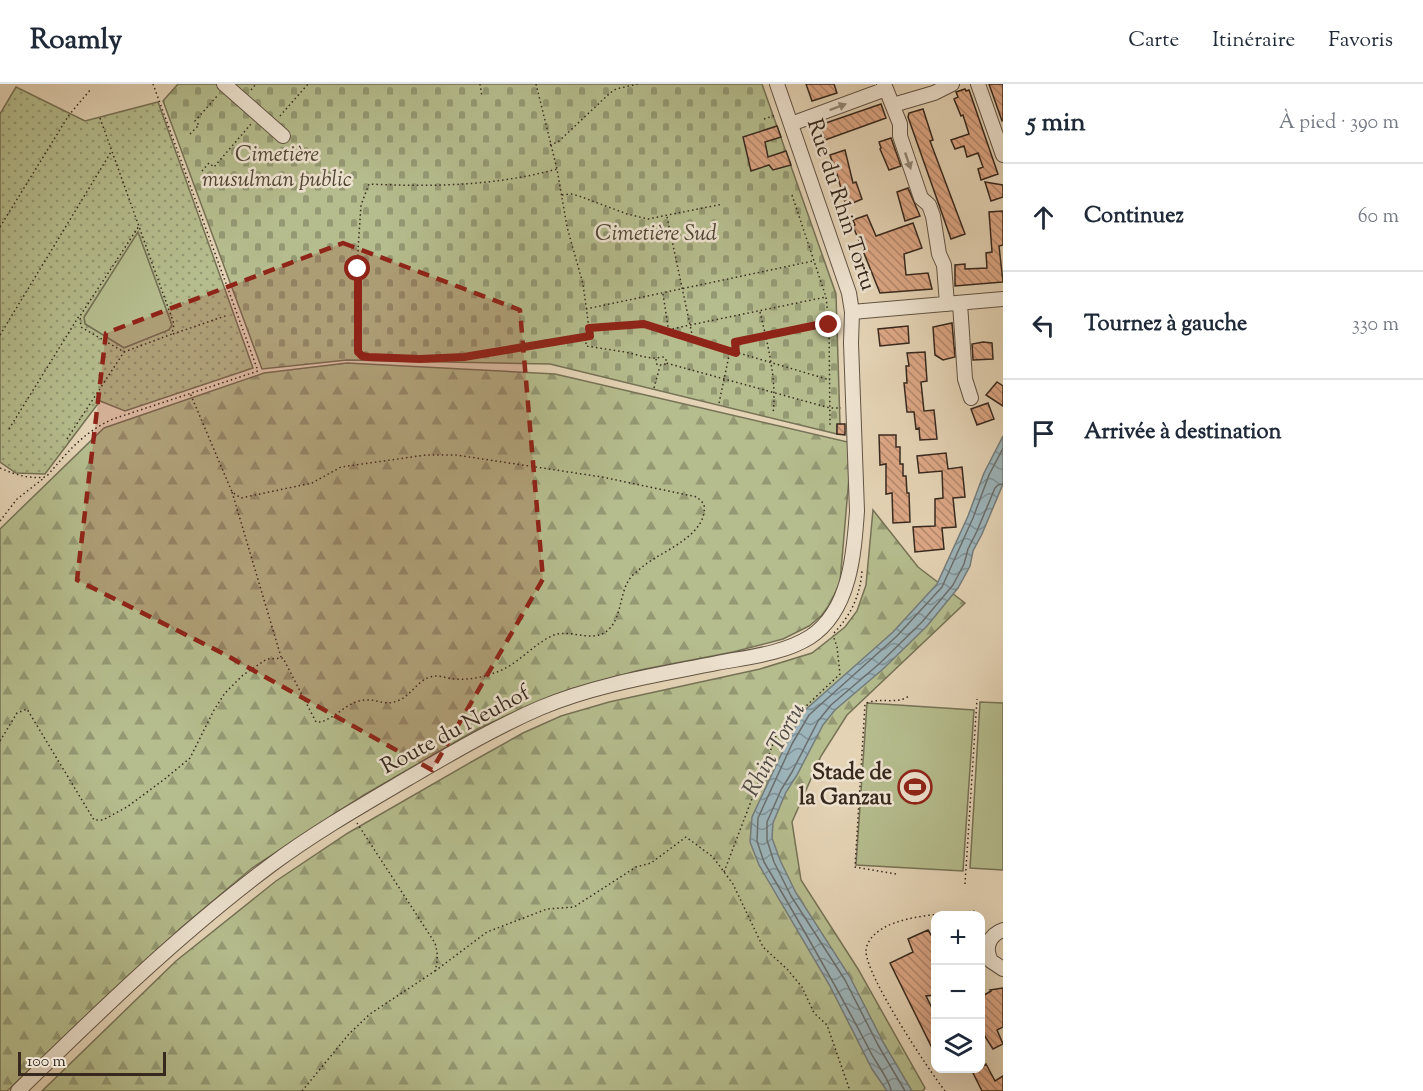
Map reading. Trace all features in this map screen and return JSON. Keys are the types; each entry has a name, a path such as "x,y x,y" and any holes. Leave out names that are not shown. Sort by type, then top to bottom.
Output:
{"street":[{"name":"Rue du Rhin Tortu","path":"777,84 850,297 856,449"},
{"path":"893,105 934,93 952,84"},
{"path":"978,84 1000,145"},
{"path":"225,85 284,136"},
{"path":"791,124 885,86 900,123 900,136 921,198 928,205 933,216 939,254 953,303 965,379 971,398"},
{"path":"852,312 1003,299"},
{"name":"Route du Neuhof","path":"18,1091 133,979 272,864 359,807 429,766 510,722 564,699 627,681 777,651 802,642 820,630 840,602 851,562 858,511 856,449"},
{"path":"1003,930 992,937 987,949 991,962 1003,969"}],"path":[{"path":"0,521 17,498 46,477 70,448 92,428 112,419 258,371 153,84"},
{"path":"272,125 308,84"},
{"path":"480,84 482,97"},
{"path":"536,84 557,169 567,227 583,284 590,336 464,357 420,359 368,357 358,352 358,250 361,205 369,184 410,186 488,183 557,169"},
{"path":"614,84 616,89"},
{"path":"550,145 558,142 616,89 638,84"},
{"path":"190,134 199,125 195,121 225,85"},
{"path":"0,227 69,115 91,89"},
{"path":"202,171 209,163 213,167 260,115"},
{"path":"764,119 776,115"},
{"path":"100,118 174,324 172,334"},
{"path":"0,335 112,151"},
{"path":"561,195 579,196 638,218 648,219 723,204"},
{"path":"792,195 826,297 829,325 830,426"},
{"path":"667,216 693,340"},
{"path":"9,429 139,226"},
{"path":"586,309 814,261"},
{"path":"663,293 669,333"},
{"path":"669,333 672,329 826,297"},
{"path":"760,311 772,363 773,414"},
{"path":"67,439 124,352 228,315"},
{"path":"80,316 81,327 124,352"},
{"path":"589,328 644,324 830,380"},
{"path":"736,353 735,342 817,325 829,325"},
{"path":"586,337 586,346 656,359 663,357 666,363"},
{"path":"719,403 730,351"},
{"path":"656,359 660,366"},
{"path":"654,388 660,366 666,363 830,408 842,408"},
{"path":"190,393 232,491 281,658 316,722 321,722 354,703 366,700 386,704 396,702 405,698 423,680 431,676 455,679 481,677 500,671 530,652 540,641 554,635 572,633 593,636 608,630 616,618 628,579 699,527 705,513 704,504 696,497 602,477 456,455 426,455 341,467 312,483 242,498 232,491"},
{"path":"0,468 18,476 46,477"},
{"path":"724,872 776,736 840,674 833,634 847,620 856,602 863,566"},
{"path":"0,741 17,713 27,709 94,820 103,820 127,807 190,758 214,710 225,693 243,675 267,659 281,658"},
{"path":"896,874 855,867 865,704 870,701 905,699 910,695"},
{"path":"965,884 977,699"},
{"path":"355,820 435,943 438,953 435,971"},
{"path":"302,1091 370,1014 435,971 487,932 547,909 574,907 636,867 651,863 686,837 713,857 733,884 764,947 802,987 814,1013 826,1025 850,1091"},
{"path":"931,916 883,927 867,943 866,951 876,978 895,1014 926,1066 945,1091"}],"highlighted area":[{"path":"343,243 520,310 543,579 432,770 224,654 77,580 106,333"}],"green space":[{"name":"Cimetière Sud","path":"178,84 762,84 836,294 840,424 837,425 837,434 550,364 347,360 262,369 163,101"},
{"path":"16,87 85,121 158,102 253,368 125,411 100,401 45,474 16,473 0,462 0,114","holes":["138,232 172,325 169,330 124,348 85,324 84,317"]},
{"path":"138,231 172,325 169,330 124,348 85,324 84,317"},
{"path":"347,363 555,374 852,443 840,582 830,604 809,626 783,639 733,652 640,670 571,689 481,727 364,795 252,868 182,927 7,1091 0,1091 0,529 104,428 264,373"},
{"path":"873,510 918,567 965,603 847,715 821,756 792,822 801,880 858,969 925,1088 923,1091 42,1091 176,961 276,881 348,833 473,761 523,733 561,716 609,702 760,669 812,653 845,627 857,611 866,585"},
{"path":"980,702 1003,703 1003,870 970,868"},
{"name":"Stade de la Ganzau","path":"867,703 974,710 963,871 856,865"}],"water":[{"path":"1003,436 1003,484 973,551 970,566 958,588 927,626 883,669 835,710 823,725 786,792 773,823 772,838 796,893 850,977 883,1042 912,1091 887,1091 872,1069 830,986 759,865 750,842 752,817 804,711 893,632 937,584 968,516 984,473"}],"building":[{"path":"806,84 834,84 837,93 812,101"},
{"path":"989,84 1003,84 1002,121"},
{"path":"969,90 998,174 981,180 978,169 983,167 978,153 967,157 964,146 955,149 951,140 969,134 963,115 961,116 954,99 958,97 956,92"},
{"path":"881,104 886,118 825,140 820,125"},
{"path":"923,109 933,140 930,141 965,234 951,239 908,117 909,113"},
{"path":"777,126 781,137 765,142 768,157 786,151 791,165 773,170 769,165 751,171 743,137"},
{"path":"891,138 901,166 889,170 879,142"},
{"path":"845,150 853,183 856,182 862,199 846,206 837,174 835,175 830,162 832,161 830,155"},
{"path":"985,182 1003,185 1003,197 991,201"},
{"path":"908,188 920,216 905,221 897,192"},
{"path":"1003,211 1003,245 999,246 1003,282 955,286 955,265 965,264 965,269 987,268 986,253 992,252 989,212"},
{"path":"867,215 876,236 913,223 922,248 904,254 906,275 928,273 932,289 880,293 853,226 855,225 853,220"},
{"path":"952,323 955,357 943,360 935,355 933,327"},
{"path":"908,326 909,343 880,346 878,329"},
{"path":"992,343 993,359 973,360 972,344"},
{"path":"925,352 927,381 921,382 924,411 934,410 937,439 920,440 914,412 907,412 904,383 907,383 906,366 909,366 907,353"},
{"path":"997,382 1003,386 1003,406 986,395"},
{"path":"988,403 994,419 977,425 971,409"},
{"path":"837,424 845,424 845,435 837,434"},
{"path":"879,435 896,435 896,447 900,447 900,464 903,464 903,476 906,476 907,493 909,493 910,522 893,523 892,493 886,494 886,464 880,465"},
{"path":"946,453 948,469 962,467 965,497 953,498 956,527 942,528 944,549 915,552 913,527 935,526 935,499 943,498 942,471 919,473 917,456"},
{"path":"928,930 931,935 931,996 926,996 931,1006 931,1046 890,963 913,952 908,939"},
{"path":"1003,988 1003,1027 997,1030 1003,1044 993,1049 985,1036 985,995 990,990"},
{"path":"985,1065 995,1081 1003,1076 1003,1091 982,1091 973,1073 985,1073"}],"place":[{"name":"Stade de la Ganzau","path":"915,787"}],"route":[{"path":"358,269 358,352 368,357 420,359 464,357 590,336 589,328 597,326 644,324 736,353 735,342 817,325 829,325"}],"park label":[{"name":"Cimetière musulman public","path":"277,168"}],"water label":[{"name":"Rhin Tortu","path":"775,750"}]}
